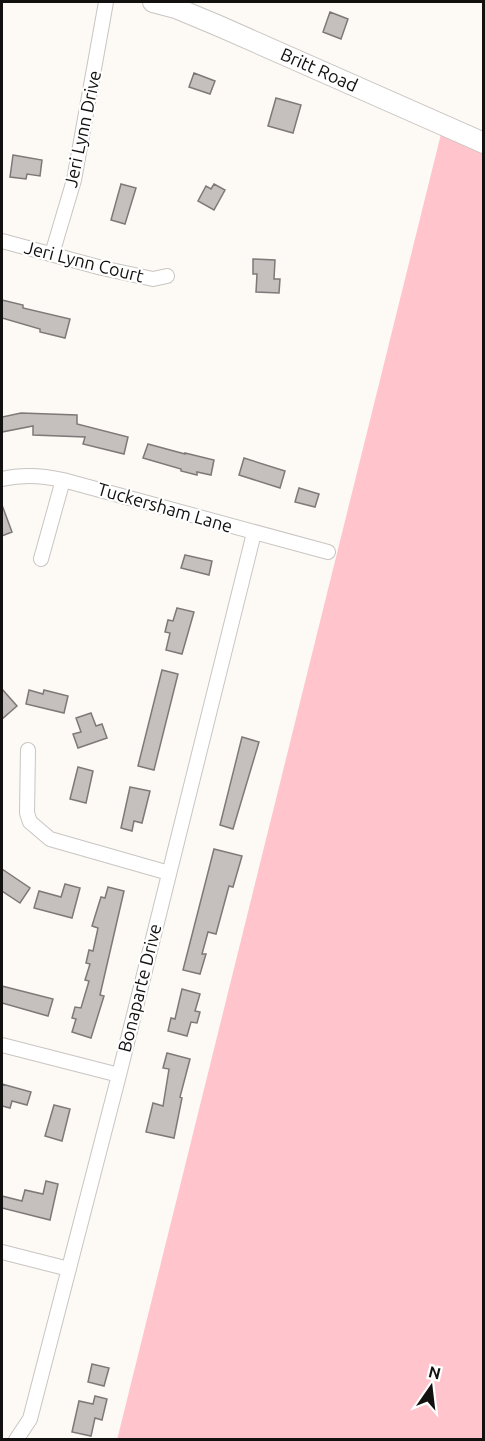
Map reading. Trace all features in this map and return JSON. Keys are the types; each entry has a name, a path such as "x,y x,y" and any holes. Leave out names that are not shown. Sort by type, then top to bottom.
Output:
{"street":[{"name":"Jeri Lynn Drive","path":"52,254 74,180 106,2"},
{"name":"Britt Road","path":"153,2 176,8 219,26 483,143"},
{"name":"Jeri Lynn Court","path":"2,241 153,279 167,276"},
{"name":"Tuckersham Lane","path":"2,479 22,475 42,475 328,552"},
{"path":"41,559 63,480"},
{"name":"Bonaparte Drive","path":"16,1440 30,1419 119,1075 254,533"},
{"path":"28,750 27,813 30,822 50,839 169,873"},
{"path":"2,1045 119,1075"},
{"path":"2,1252 69,1269"}],"shaded area":[{"path":"442,130 484,151 483,1439 117,1440"}],"building":[{"path":"330,12 348,19 341,39 323,32"},
{"path":"194,73 215,81 210,94 189,87"},
{"path":"276,98 301,105 293,133 268,126"},
{"path":"13,155 42,160 40,176 27,174 26,179 10,177"},
{"path":"121,184 136,188 125,224 111,220"},
{"path":"214,184 225,190 214,210 198,201 206,186 211,189"},
{"path":"253,259 275,260 274,279 280,279 279,293 256,292 257,274 253,274"},
{"path":"2,300 23,305 23,308 70,319 65,338 40,332 40,329 2,318"},
{"path":"21,413 77,415 77,424 128,437 124,454 83,444 85,437 33,435 33,426 2,432 2,417"},
{"path":"148,444 214,460 211,475 197,472 197,475 181,471 181,469 143,458"},
{"path":"244,458 285,471 280,488 239,475"},
{"path":"299,488 319,494 315,507 295,502"},
{"path":"2,505 12,532 2,536"},
{"path":"185,555 212,561 209,575 181,568"},
{"path":"177,608 194,612 182,654 166,650 170,633 165,632 168,620 173,621"},
{"path":"162,670 178,674 154,770 138,766"},
{"path":"2,689 17,706 2,719"},
{"path":"29,690 43,694 44,690 68,696 64,713 26,704"},
{"path":"91,713 96,726 102,724 107,738 78,748 73,734 81,732 76,718"},
{"path":"242,737 259,742 233,829 220,825"},
{"path":"78,767 93,771 86,803 70,799"},
{"path":"130,787 150,791 142,823 134,821 132,831 121,828"},
{"path":"214,849 242,856 233,887 229,886 216,934 208,932 202,954 206,954 200,974 183,970"},
{"path":"2,869 30,888 20,903 2,891"},
{"path":"65,884 80,888 72,918 34,908 39,891 61,897"},
{"path":"108,887 124,891 100,995 104,996 91,1038 72,1032 76,1019 72,1018 75,1007 81,1008 89,981 85,980 90,964 86,963 89,950 93,951 98,928 92,926 101,897 105,898"},
{"path":"2,986 53,999 48,1016 2,1003"},
{"path":"182,989 200,994 195,1011 200,1012 197,1023 191,1022 187,1036 168,1031 171,1018 175,1019"},
{"path":"167,1053 190,1059 180,1097 182,1098 174,1138 146,1132 153,1103 163,1106 169,1069 163,1068"},
{"path":"2,1084 31,1092 27,1105 12,1101 10,1108 2,1106"},
{"path":"54,1105 70,1109 62,1141 45,1136"},
{"path":"46,1181 58,1184 50,1220 2,1208 2,1196 22,1201 25,1190 43,1194"},
{"path":"92,1364 109,1368 104,1386 88,1382"},
{"path":"95,1396 107,1399 102,1420 95,1418 91,1436 72,1432 79,1401 93,1404"}]}
